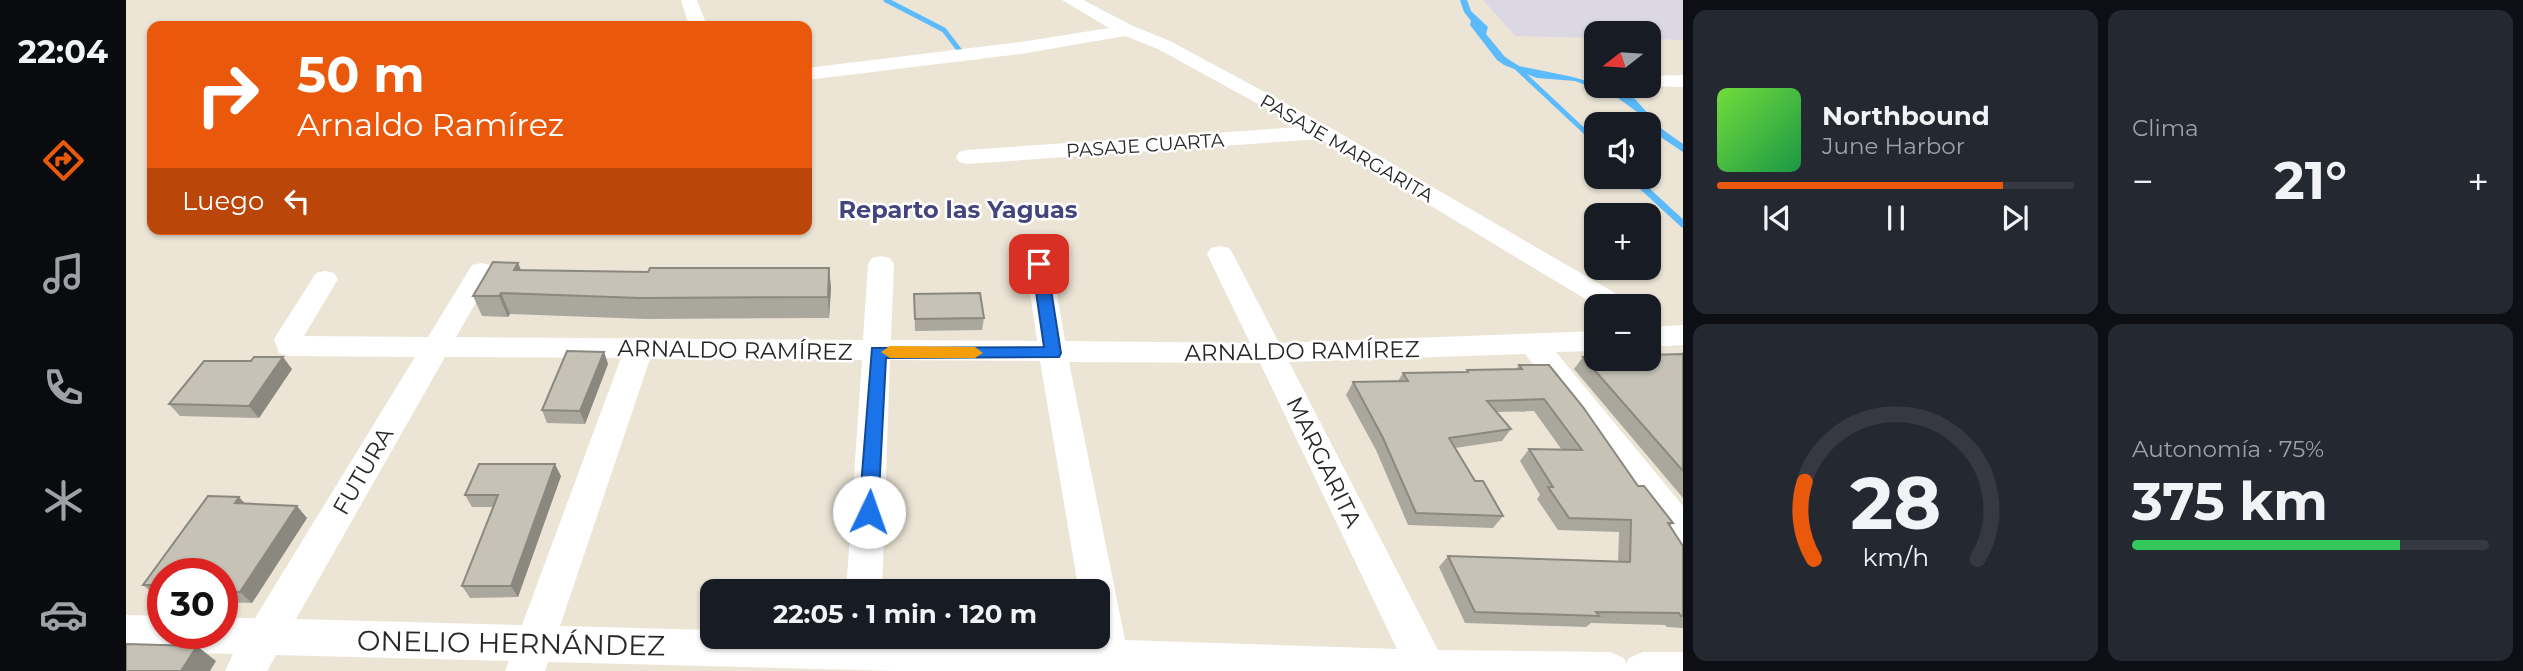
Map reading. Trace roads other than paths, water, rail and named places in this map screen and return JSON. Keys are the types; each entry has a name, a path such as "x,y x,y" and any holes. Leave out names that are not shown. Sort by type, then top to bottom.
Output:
{"street":[{"path":"689,0 696,21"},
{"name":"PASAJE MARGARITA","path":"1070,0 1127,30 1164,45 1324,132 1597,294"},
{"path":"812,73 1021,48 1127,30"},
{"path":"1661,80 1683,81"},
{"name":"PASAJE CUARTA","path":"967,157 1324,132"},
{"name":"MARGARITA","path":"1220,254 1427,670"},
{"path":"865,579 878,352 880,264"},
{"path":"1039,264 1094,579"},
{"name":"FUTURA","path":"245,671 481,271"},
{"name":"ARNALDO RAMÍREZ","path":"325,279 288,339 289,346 1270,354 1584,342"},
{"path":"1534,345 1683,531"},
{"path":"530,657 639,348"},
{"name":"ONELIO HERNÁNDEZ","path":"126,633 264,638 530,657 860,653 1109,657 1427,670 1610,671"},
{"path":"1108,649 1109,657"},
{"path":"1643,671 1683,671"}],"water":[{"path":"1460,0 1467,0 1471,11 1488,27 1486,34 1505,57 1519,66 1573,77 1584,80 1584,84 1575,81 1537,78 1504,65 1470,25 1471,21"},
{"path":"1618,98 1633,98 1647,112 1637,112"},
{"path":"1661,128 1683,144 1683,152 1662,138"}],"waterway":[{"path":"886,0 944,30 960,51"},
{"path":"1517,68 1584,131"},
{"path":"1645,189 1683,224"}],"district":[{"name":"Reparto las Yaguas","path":"958,210"}]}
